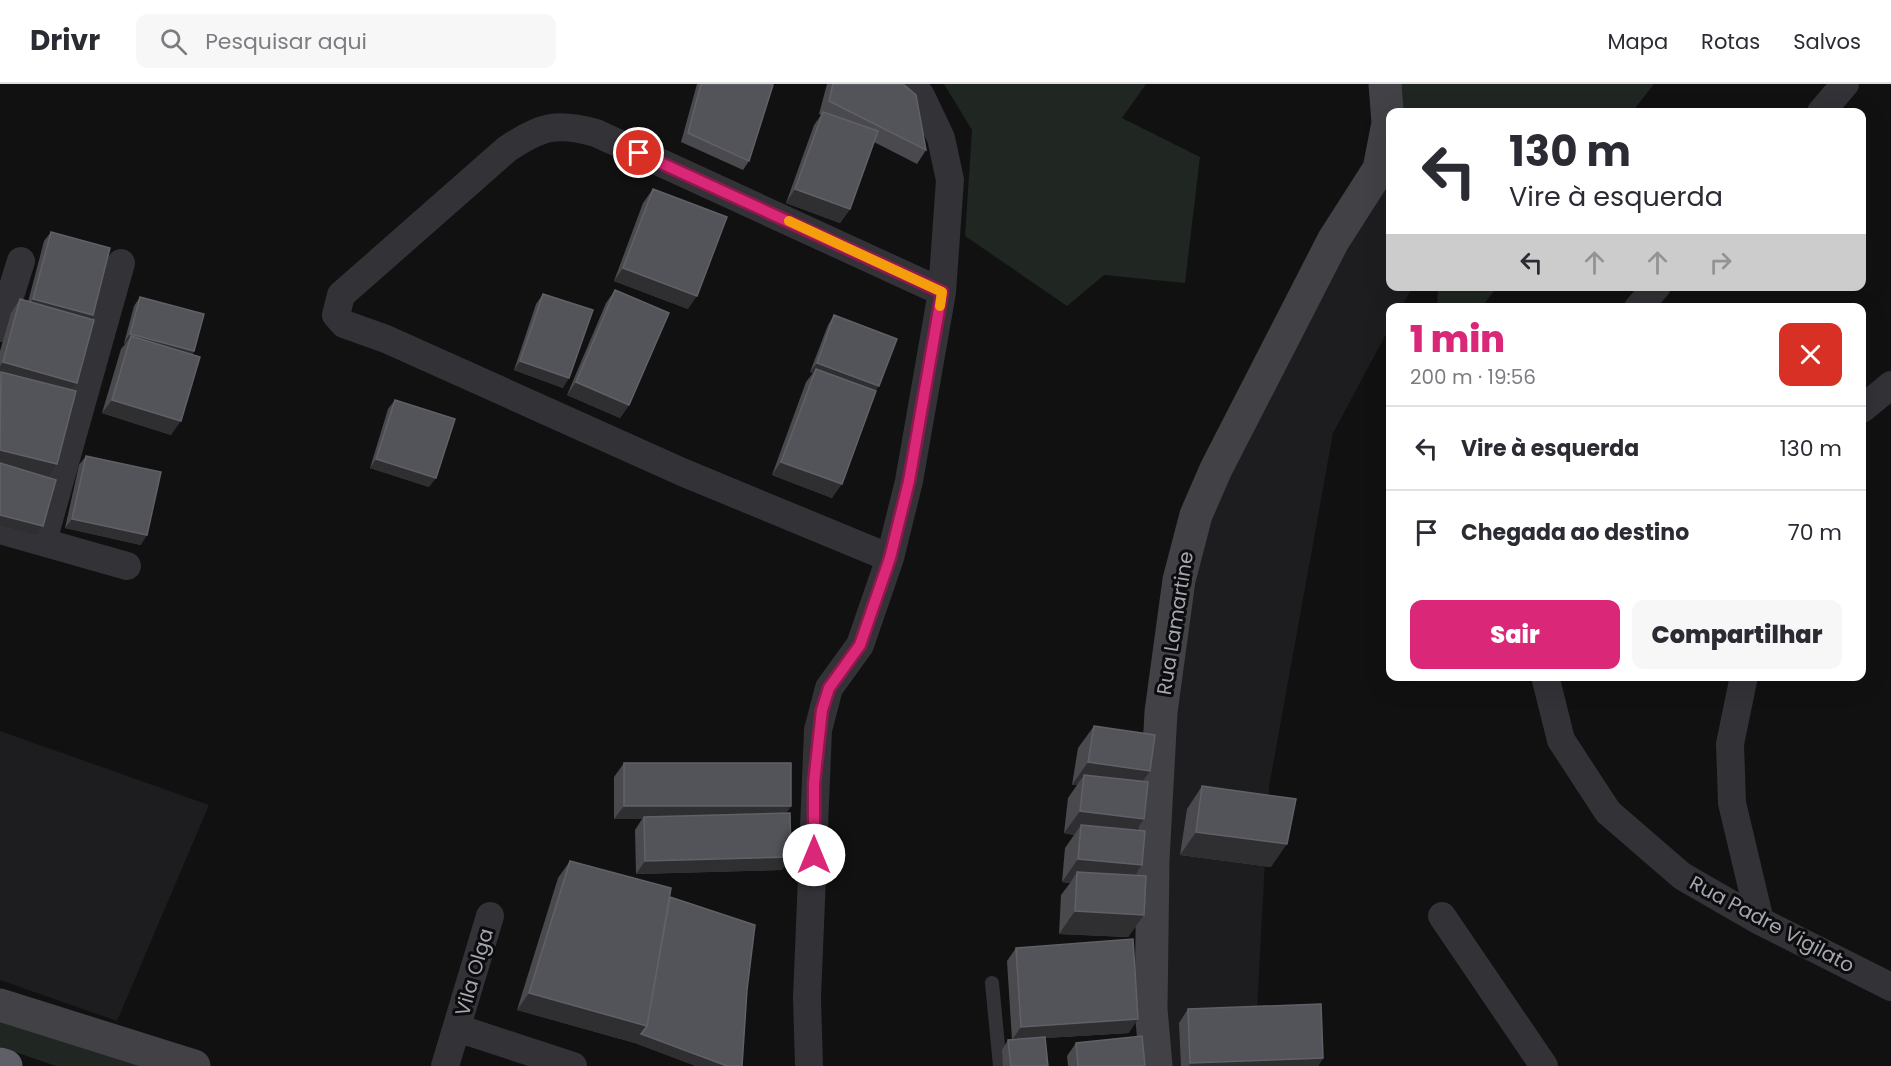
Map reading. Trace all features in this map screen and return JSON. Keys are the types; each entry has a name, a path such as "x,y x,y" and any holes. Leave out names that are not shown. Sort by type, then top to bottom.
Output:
{"highway":[{"path":"0,1064 6,1066"}],"street":[{"path":"809,1066 807,998 818,730 829,688 860,645 890,558 909,481 942,292 950,180 941,138 921,96 912,84"},
{"name":"Rua Lamartine","path":"1385,84 1387,108"},
{"path":"1824,108 1845,84"},
{"path":"890,558 682,472 396,344 344,324 336,315 337,307 341,295 507,148 530,133 551,126 573,127 596,133 942,292"},
{"name":"Rua Lamartine","path":"1156,1066 1151,1009 1153,860 1161,712 1179,580 1196,515 1216,469 1334,241 1379,169 1386,133"},
{"path":"0,328 21,261"},
{"path":"43,541 122,263"},
{"path":"1642,303 1653,291"},
{"path":"1866,406 1891,385"},
{"path":"0,530 127,566"},
{"name":"Rua Padre Vigilato","path":"1546,681 1561,740 1608,812 1682,876 1760,921 1891,987"},
{"path":"1743,681 1730,744 1732,803 1760,921"},
{"name":"Vila Olga","path":"445,1066 490,915"},
{"path":"1442,916 1544,1066"},
{"path":"0,1005 194,1066"},
{"name":"Vila Olga","path":"457,1028 573,1066"}],"lane":[{"path":"992,983 1000,1066"}],"shaded area":[{"path":"944,84 1146,84 1122,118 1200,157 1185,283 1104,275 1067,306 965,236 972,130"},
{"path":"1393,84 1654,84 1635,108 1400,108"},
{"path":"1386,121 1386,291 1411,291 1403,303 1386,303 1386,334 1333,433 1269,787 1254,1066 1156,1066 1179,580"},
{"path":"1438,291 1494,291 1485,303 1437,303"},
{"path":"0,731 209,805 117,1021 0,980"},
{"path":"0,1019 147,1066 56,1066 0,1047"}],"building":[{"path":"701,84 773,85 749,161 688,133"},
{"path":"833,84 903,84 916,95 926,150 829,101"},
{"path":"823,112 878,131 850,209 795,189"},
{"path":"653,189 727,217 697,296 623,268"},
{"path":"51,232 110,248 93,315 33,299"},
{"path":"615,290 669,313 629,405 576,382"},
{"path":"543,294 593,310 569,378 520,361"},
{"path":"140,297 204,314 194,351 130,334"},
{"path":"20,299 94,320 77,383 3,362"},
{"path":"834,315 897,339 879,386 817,363"},
{"path":"131,336 200,357 181,421 112,400"},
{"path":"816,369 876,391 842,484 781,462"},
{"path":"1,372 76,391 57,464 0,450"},
{"path":"395,400 455,419 436,478 376,459"},
{"path":"86,456 161,472 147,535 72,519"},
{"path":"0,463 56,480 43,526 0,515"},
{"path":"1094,726 1155,735 1150,771 1088,762"},
{"path":"624,763 791,763 791,806 624,806"},
{"path":"1084,775 1148,782 1144,819 1080,811"},
{"path":"1202,786 1296,799 1287,844 1196,832"},
{"path":"790,813 791,857 645,861 644,817"},
{"path":"1081,825 1145,831 1142,865 1078,859"},
{"path":"570,861 671,888 647,1026 529,993"},
{"path":"1077,872 1146,876 1144,915 1075,911"},
{"path":"670,897 755,925 747,990 742,1066 727,1066 641,1034 647,1026"},
{"path":"1133,939 1138,1019 1021,1027 1016,948"},
{"path":"1321,1004 1323,1058 1190,1063 1188,1009"},
{"path":"1142,1036 1145,1066 1078,1066 1076,1043"},
{"path":"1045,1037 1048,1066 1011,1066 1008,1040"}],"slow traffic":[{"path":"789,221 942,292 940,306"}],"route":[{"path":"639,153 942,292 909,481 890,558 860,645 829,688 822,710 814,783 814,855"}]}
